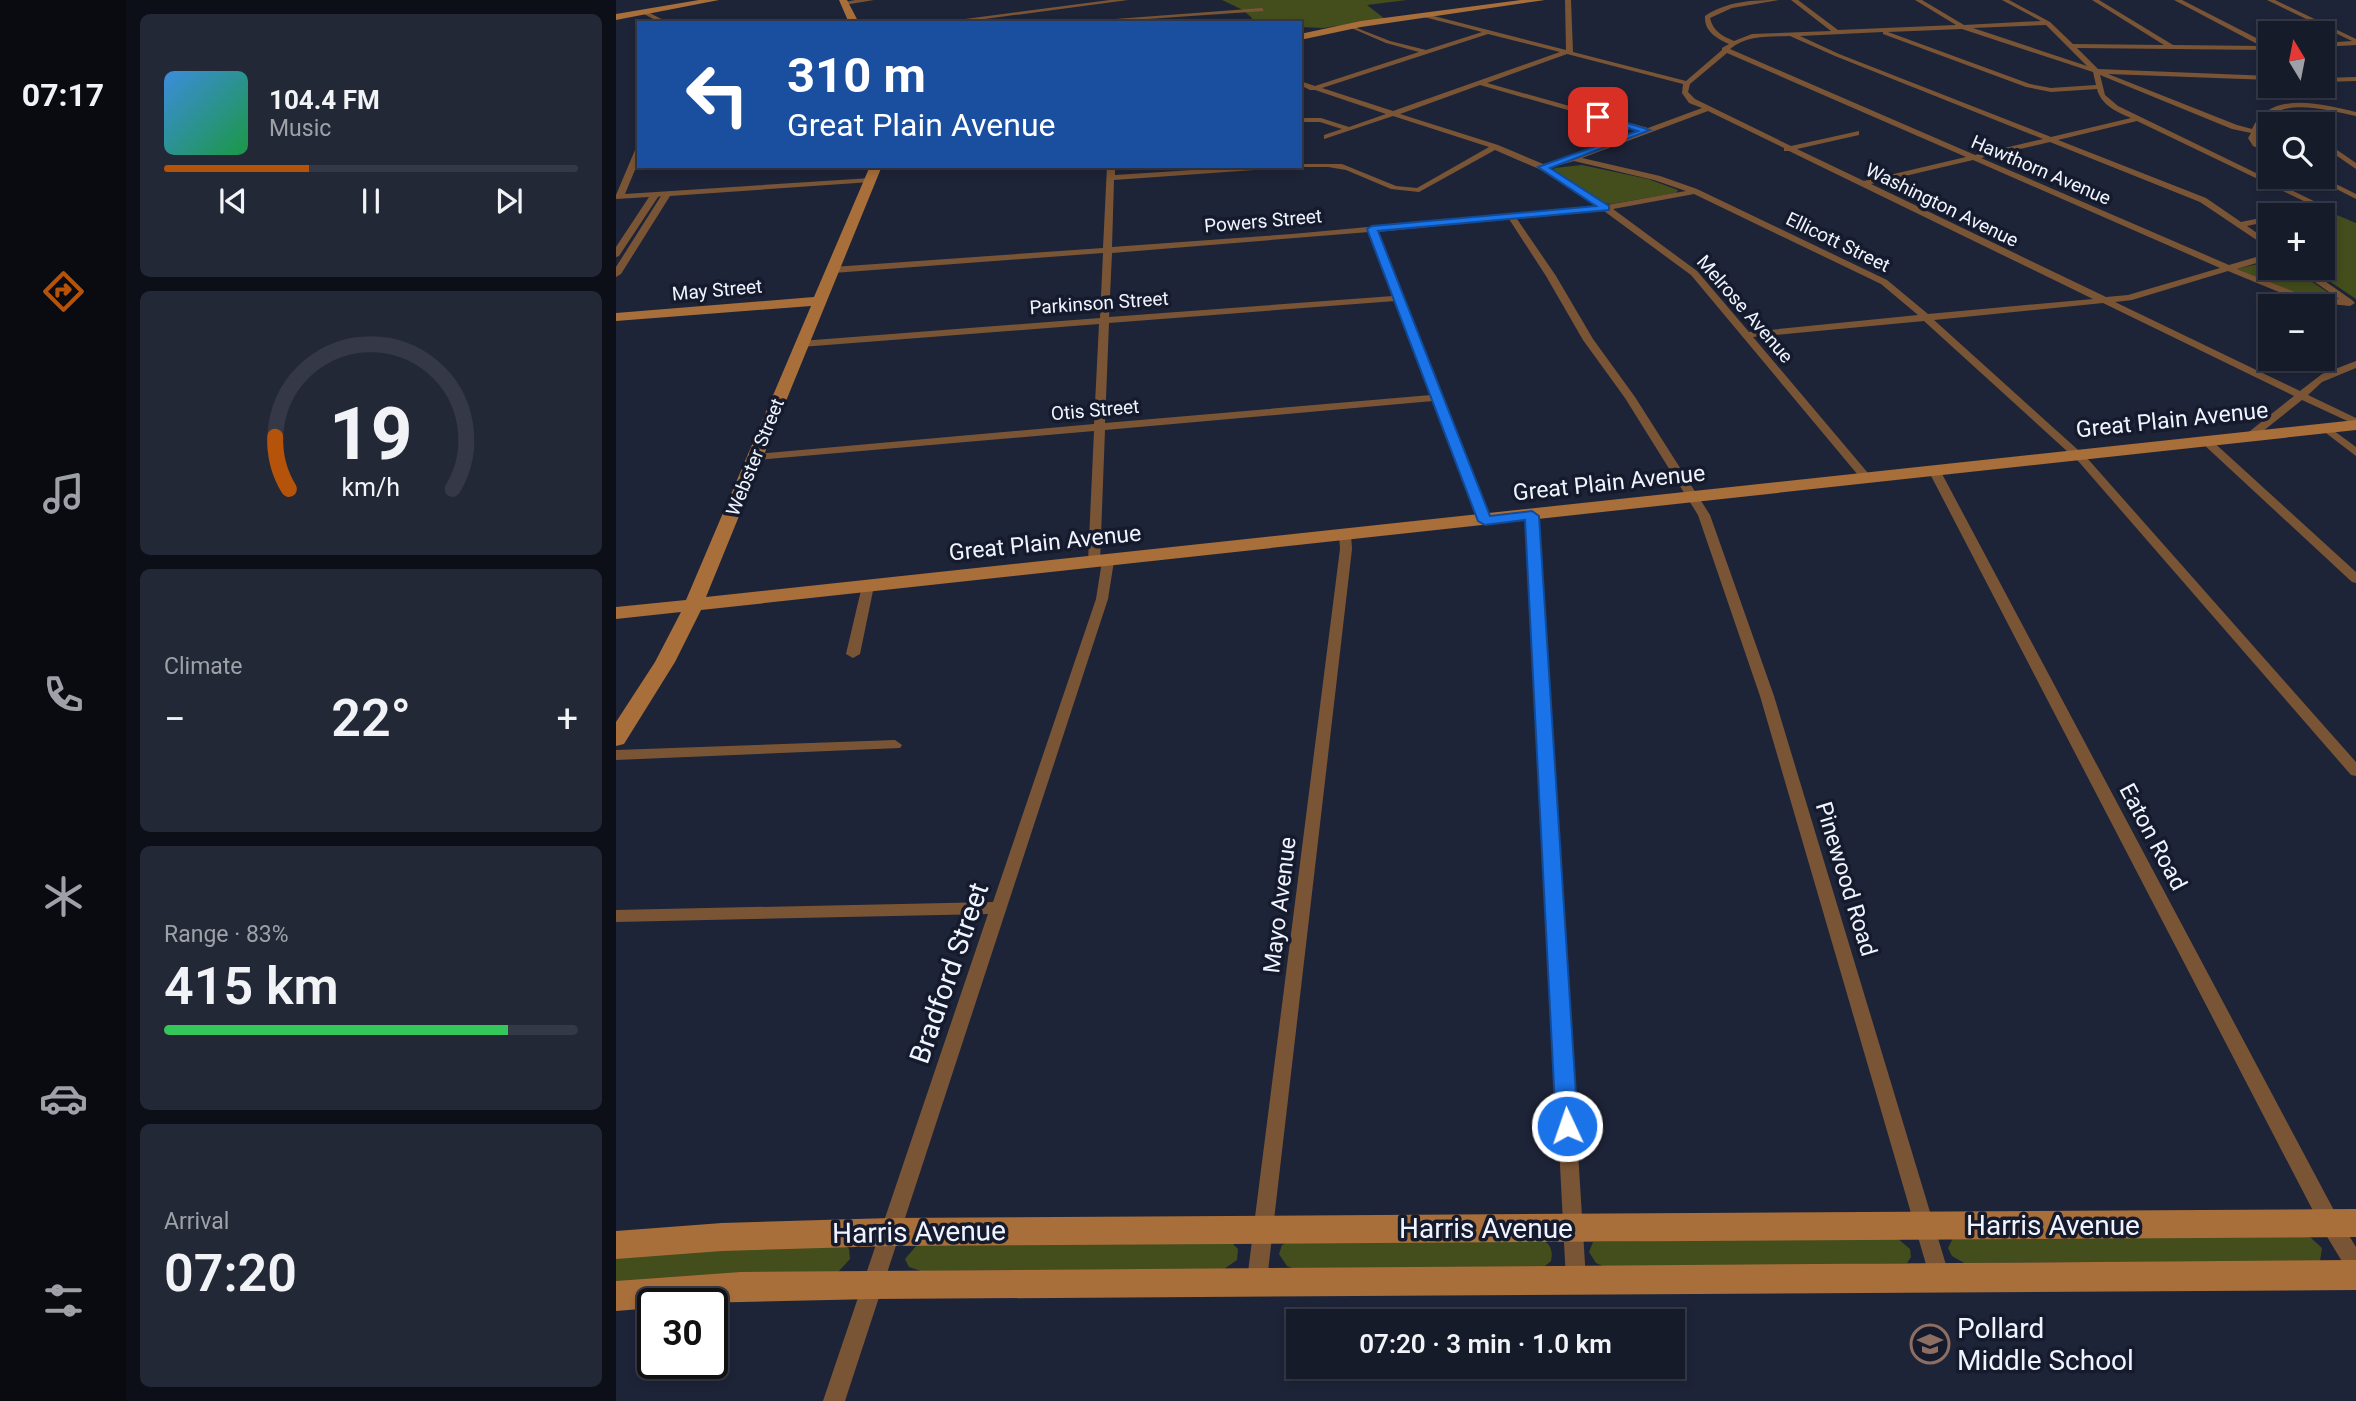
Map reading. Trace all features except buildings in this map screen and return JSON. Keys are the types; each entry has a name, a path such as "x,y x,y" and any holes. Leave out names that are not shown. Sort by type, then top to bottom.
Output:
{"street":[{"path":"616,18 715,0"},
{"path":"854,21 844,1 871,0"},
{"path":"954,21 1125,0"},
{"path":"1302,37 1350,26 1541,0"},
{"path":"1327,137 1571,50 1568,0"},
{"path":"1734,43 1714,33 1707,24 1707,17 1713,12 1728,8 1776,0"},
{"path":"1794,0 1838,33"},
{"path":"1918,0 1963,27 2096,71 2182,107 2258,133"},
{"path":"2095,0 2174,49"},
{"path":"2177,0 2258,42"},
{"path":"2270,0 2356,42"},
{"path":"1115,1 1118,21 1262,10"},
{"path":"2011,1 2048,23 2096,71 2098,87 2106,102 2316,203"},
{"path":"644,12 662,21"},
{"path":"1426,16 1687,83 1724,49 1752,36 2048,23"},
{"path":"1350,26 1388,42 1427,52"},
{"path":"1880,31 2028,86 2051,90 2098,87"},
{"path":"1302,92 1486,32"},
{"path":"1791,34 1837,55 2203,200 2258,238"},
{"path":"2335,44 2356,42"},
{"path":"2071,46 2258,48"},
{"name":"Hawthorn Avenue","path":"1724,49 1972,159 2291,295 2353,305"},
{"path":"2096,71 2258,78"},
{"path":"2335,80 2356,79"},
{"path":"1480,83 1646,130"},
{"name":"Washington Avenue","path":"1687,83 1684,92 1692,101 1707,109 2356,423"},
{"name":"Melrose Avenue","path":"1302,84 1496,147 1542,167 1606,208 1694,273 1867,479"},
{"path":"2258,145 2252,138 2256,123 2267,113 2282,107 2318,106 2356,114"},
{"path":"1542,167 1707,109"},
{"path":"1862,184 2137,119"},
{"path":"1302,120 1321,120 1349,129"},
{"path":"1787,149 1856,133"},
{"path":"1302,166 1333,164 1358,171 1377,183 1411,191 1419,190 1496,147"},
{"path":"2335,147 2346,150"},
{"path":"2335,152 2356,167"},
{"path":"637,154 618,197 873,173"},
{"name":"Ellicott Street","path":"1573,158 1657,178 1694,191 1884,282 1928,318 2078,456 2356,771"},
{"path":"1111,172 1233,168"},
{"name":"Bradford Street","path":"834,1401 1102,599 1100,427 1111,172"},
{"name":"Webster Street","path":"616,739 665,662 694,605 873,173"},
{"path":"2335,186 2356,197"},
{"name":"Powers Street","path":"833,270 1372,229 1606,208 1694,191"},
{"path":"619,250 655,194"},
{"path":"616,274 667,194"},
{"name":"Pinewood Road","path":"1511,216 1551,276 1588,341 1630,397 1704,515 1768,695 1940,1278"},
{"path":"2240,225 2258,221"},
{"path":"1372,229 1485,521"},
{"path":"619,250 634,245"},
{"path":"1745,335 2129,298 2258,259"},
{"path":"2317,280 2353,305"},
{"name":"Parkinson Street","path":"801,344 1399,298"},
{"name":"May Street","path":"616,317 820,301"},
{"path":"2249,437 2322,377 2356,364"},
{"name":"Otis Street","path":"756,457 1437,398"},
{"name":"Great Plain Avenue","path":"616,613 1935,472 2356,423"},
{"path":"2326,428 2356,453"},
{"path":"2206,441 2356,579"},
{"name":"Eaton Road","path":"1935,472 2343,1223 2356,1266"},
{"path":"1532,516 1576,1280"},
{"name":"Mayo Avenue","path":"1256,1280 1346,550 1345,536"},
{"path":"853,654 868,586"},
{"path":"616,755 895,745"},
{"path":"616,916 999,908"},
{"name":"Harris Avenue","path":"616,1245 732,1237 890,1232 2343,1223"},
{"path":"616,1296 741,1287 873,1284 2356,1275"}],"green space":[{"path":"1222,0 1407,0 1367,5 1385,19 1323,28 1302,27 1302,21 1251,21 1252,18 1243,10"},
{"path":"1582,165 1648,179 1678,190 1676,193 1603,203 1554,168"},
{"path":"2335,214 2356,223 2356,299 2328,280 2335,280"},
{"path":"2258,264 2258,278 2237,269"},
{"path":"2264,280 2309,280 2330,294 2298,294"},
{"path":"1896,1237 1910,1249 1911,1257 1907,1263 1607,1268 1596,1263 1589,1252 1593,1242"},
{"path":"2310,1237 2322,1248 2320,1261 1964,1263 1952,1256 1948,1248 1953,1238"},
{"path":"1543,1240 1550,1246 1552,1254 1551,1261 1544,1267 1297,1270 1287,1266 1279,1254 1282,1245 1288,1242"},
{"path":"1232,1243 1238,1249 1237,1260 1224,1269 921,1271 909,1267 905,1259 917,1245"},
{"path":"845,1245 849,1249 850,1259 838,1272 616,1285 616,1256"}],"place":[{"name":"Pollard Middle School","path":"1930,1344"}],"route":[{"path":"1567,1126 1532,516 1485,521 1372,229 1606,208 1542,167 1563,162 1646,130 1598,117"}]}
